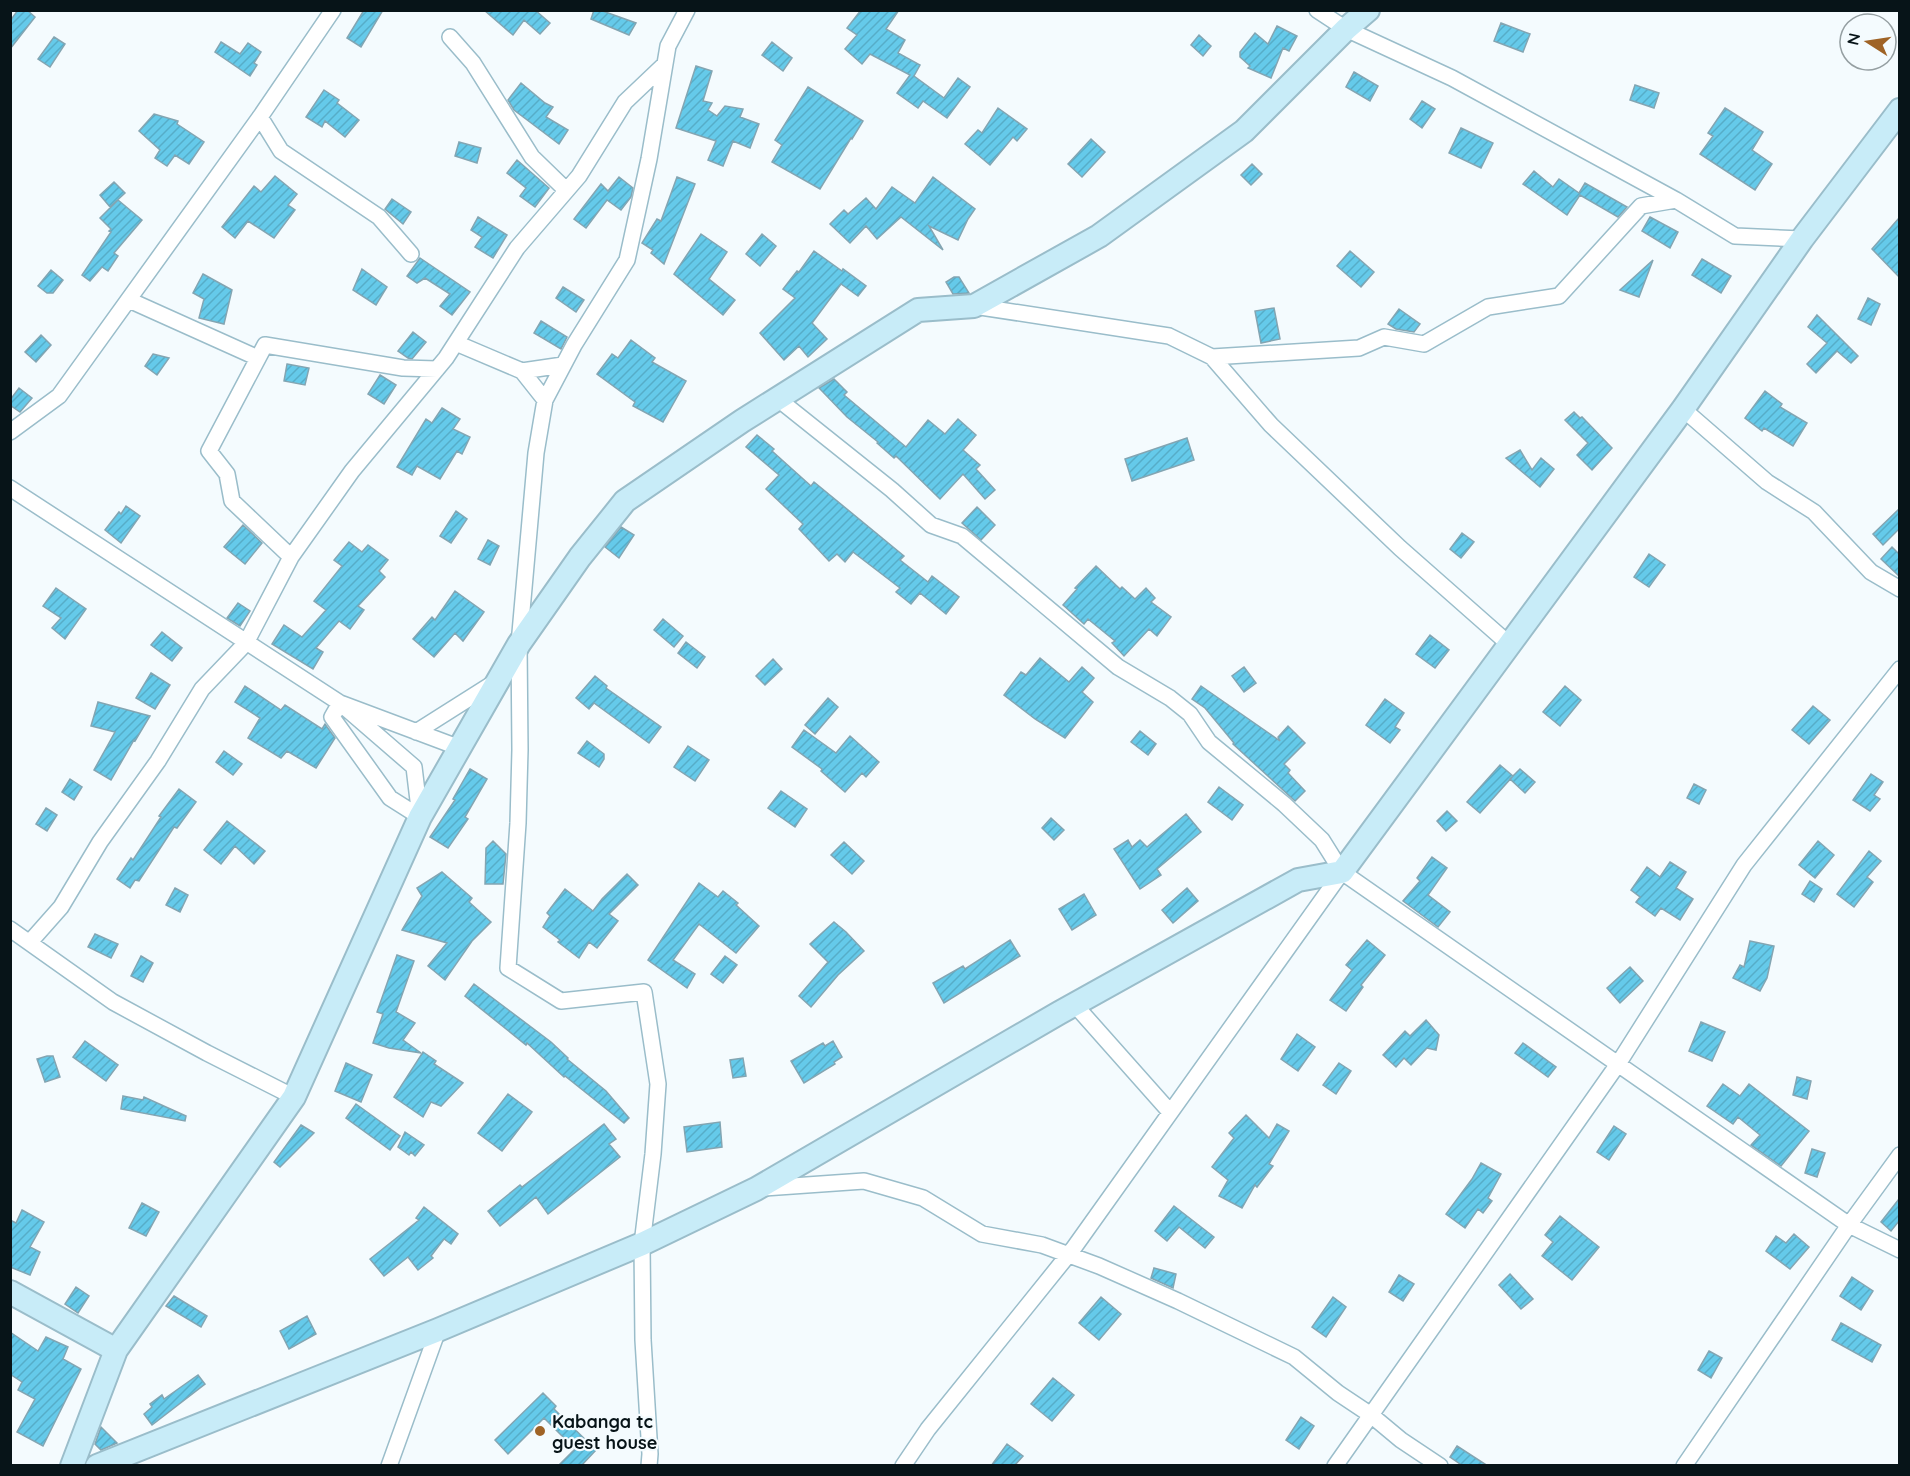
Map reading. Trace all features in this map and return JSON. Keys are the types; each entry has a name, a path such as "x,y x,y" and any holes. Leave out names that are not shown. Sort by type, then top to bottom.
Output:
{"street":[{"path":"10,432 59,396 260,117 333,10"},
{"path":"649,1466 643,1340 642,1244 653,1154 658,1084 644,992 561,1000 508,968 519,782 519,644 536,453 545,399 627,260 650,159 668,46 687,10"},
{"path":"1317,10 1346,29 1452,78 1676,200 1736,236 1802,239"},
{"path":"974,306 1100,236 1244,131 1368,10"},
{"path":"450,37 473,63 532,157 566,190"},
{"path":"30,942 61,907 100,842 158,761 202,689 246,643 291,557 352,471 437,369 517,248 579,176 625,102 665,64"},
{"path":"903,1466 928,1429 1068,1255 1342,872 1683,409 1802,239 1899,110"},
{"path":"260,117 280,151 380,217 411,254"},
{"path":"1212,357 1359,348 1384,337 1424,344 1488,307 1559,296 1641,206 1676,200"},
{"path":"129,300 258,358"},
{"path":"72,1466 116,1350 294,1097 420,817 519,644 580,557 625,501 918,309 974,306 1169,336 1212,357 1271,424 1400,548 1510,645"},
{"path":"456,343 522,371 545,399"},
{"path":"291,557 232,501 227,474 209,451 265,345 403,368 437,369"},
{"path":"522,371 563,365"},
{"path":"778,399 892,490 931,525 962,536 1118,667 1170,698 1190,714 1209,742 1284,804 1322,840 1342,872 1850,1225 1899,1250"},
{"path":"1683,409 1767,482 1815,512 1871,572 1899,589"},
{"path":"10,488 340,703 414,767 420,817"},
{"path":"1335,1466 1618,1064 1744,865 1899,669"},
{"path":"416,732 498,680"},
{"path":"340,703 460,748"},
{"path":"340,703 332,717 390,798 420,817"},
{"path":"97,1466 438,1330 642,1244 756,1189 1075,1005 1298,880 1342,872"},
{"path":"10,929 113,1002 294,1097"},
{"path":"1075,1005 1170,1112"},
{"path":"1684,1466 1899,1155"},
{"path":"756,1189 864,1181 923,1198 982,1234 1042,1245 1068,1255 1178,1301 1294,1357 1338,1393 1440,1466"},
{"path":"10,1292 116,1350"},
{"path":"389,1466 438,1330"}],"building":[{"path":"18,10 27,10 35,17 10,49 10,21"},
{"path":"364,10 383,10 361,47 347,38"},
{"path":"484,10 535,10 550,23 540,34 524,20 513,35"},
{"path":"594,10 636,23 629,35 591,19"},
{"path":"861,10 899,10 886,29 905,40 898,53 920,65 914,76 944,98 958,78 970,87 947,118 923,101 918,108 897,93 910,75 870,54 862,64 845,49 857,35 847,28"},
{"path":"1501,23 1530,34 1523,52 1494,41"},
{"path":"1277,26 1297,36 1289,51 1283,48 1271,78 1248,68 1250,66 1240,57 1240,52 1255,33 1268,44"},
{"path":"1199,35 1211,46 1203,56 1191,45"},
{"path":"54,37 65,44 50,67 38,59"},
{"path":"221,42 240,54 248,43 261,52 250,76 215,52"},
{"path":"772,42 792,58 783,71 762,55"},
{"path":"696,66 712,71 703,101 712,103 708,110 717,116 725,106 743,109 740,117 759,124 750,148 733,141 723,166 708,160 716,141 676,128"},
{"path":"1354,72 1378,86 1370,101 1346,87"},
{"path":"521,83 553,107 546,117 568,130 559,144 514,110 508,100"},
{"path":"1635,85 1659,93 1654,108 1630,100"},
{"path":"808,87 863,121 820,189 772,162 782,145 775,140"},
{"path":"324,90 339,100 337,103 359,120 345,137 325,121 322,127 306,117"},
{"path":"1422,101 1435,109 1422,128 1410,119"},
{"path":"998,108 1027,129 1017,141 1013,137 990,165 965,144 978,130 982,133"},
{"path":"1725,108 1763,132 1752,150 1772,164 1755,190 1700,154 1713,136 1708,133"},
{"path":"154,114 178,121 177,124 204,142 189,164 175,155 167,166 155,158 160,150 139,131"},
{"path":"1461,128 1493,143 1481,168 1449,153"},
{"path":"1091,139 1105,152 1082,177 1068,164"},
{"path":"459,142 481,148 477,163 455,156"},
{"path":"517,160 549,188 535,207 520,196 526,188 507,173"},
{"path":"1252,164 1262,174 1251,185 1241,175"},
{"path":"1534,171 1553,187 1559,179 1579,193 1585,183 1627,207 1618,217 1580,195 1567,215 1523,184"},
{"path":"275,176 297,194 288,205 295,210 274,238 248,221 235,238 222,227 254,186 261,192"},
{"path":"619,177 633,188 631,197 621,210 607,200 586,228 574,219 601,184 608,191"},
{"path":"677,177 695,184 664,264 651,253 653,250 642,243 657,219 661,221"},
{"path":"933,177 975,209 958,240 929,226 943,250 901,217 877,239 866,226 850,243 830,224 844,210 848,214 866,198 876,209 892,187 915,203"},
{"path":"114,182 125,193 110,207 100,195"},
{"path":"392,199 411,212 403,224 385,209"},
{"path":"118,200 142,220 114,253 118,256 108,271 102,267 90,281 82,275 111,232 109,231 111,229 100,218"},
{"path":"478,217 507,235 493,258 475,247 482,237 471,230"},
{"path":"1650,217 1678,232 1670,248 1642,231"},
{"path":"1899,218 1899,277 1872,249"},
{"path":"701,234 727,252 709,279 735,300 723,315 674,274"},
{"path":"762,234 776,246 760,266 746,254"},
{"path":"814,251 866,286 858,296 841,284 812,323 827,339 808,357 799,346 784,360 760,333 795,298 783,289"},
{"path":"1350,251 1374,272 1361,287 1337,266"},
{"path":"420,258 470,292 452,315 440,306 450,294 425,278 417,283 407,276"},
{"path":"1702,259 1731,276 1721,293 1692,275"},
{"path":"1653,260 1639,297 1620,290"},
{"path":"362,269 387,287 376,305 353,290"},
{"path":"51,270 63,280 53,293 47,293 38,286"},
{"path":"203,274 232,290 224,324 199,318 204,299 193,293"},
{"path":"959,277 969,293 953,294 946,282"},
{"path":"563,287 584,300 576,312 556,298"},
{"path":"1868,298 1880,304 1871,325 1858,319"},
{"path":"1274,308 1280,339 1261,343 1255,311"},
{"path":"1399,309 1420,324 1414,332 1396,329 1388,324"},
{"path":"1817,315 1858,356 1851,363 1837,351 1816,373 1807,364 1827,343 1808,327"},
{"path":"541,321 567,337 561,349 534,333"},
{"path":"413,332 426,342 412,359 398,351"},
{"path":"41,335 51,345 36,362 25,352"},
{"path":"631,340 655,358 652,362 686,381 663,422 633,406 635,402 597,374 612,354 618,358"},
{"path":"153,354 169,358 157,375 145,366"},
{"path":"287,364 309,368 305,385 284,381"},
{"path":"380,375 396,385 384,404 368,394"},
{"path":"834,379 847,392 844,395 906,447 928,420 945,434 958,419 976,435 963,450 980,465 976,469 995,490 985,499 963,474 940,499 896,456 894,458 847,417 819,388"},
{"path":"19,388 32,398 20,412 10,405 10,400"},
{"path":"1765,391 1782,404 1780,407 1807,423 1793,446 1764,428 1762,431 1745,418"},
{"path":"442,408 460,419 453,429 470,437 462,454 457,451 440,479 417,466 412,475 397,467 426,419 432,423"},
{"path":"1574,412 1580,418 1582,417 1612,448 1592,470 1577,455 1588,443 1565,420"},
{"path":"757,435 811,486 814,482 904,556 900,560 928,582 932,576 959,597 946,614 920,593 911,604 896,592 900,588 853,552 845,562 837,554 829,561 799,529 803,524 766,489 779,475 746,447"},
{"path":"1187,438 1194,460 1132,481 1125,459"},
{"path":"1520,450 1532,470 1541,458 1554,469 1540,487 1506,458"},
{"path":"126,506 140,516 121,543 105,530"},
{"path":"977,507 995,525 981,540 962,523"},
{"path":"1899,509 1899,529 1883,545 1873,534"},
{"path":"456,511 467,519 451,543 440,536"},
{"path":"243,525 262,543 245,564 224,547"},
{"path":"621,527 634,535 619,558 605,547"},
{"path":"1462,533 1474,542 1461,558 1450,549"},
{"path":"488,540 499,546 490,565 478,559"},
{"path":"349,542 362,552 368,545 388,560 379,571 385,577 358,606 364,610 350,629 339,621 316,648 323,652 313,669 272,644 284,625 302,637 326,610 314,601 342,566 334,560"},
{"path":"1892,547 1899,554 1899,576 1881,559"},
{"path":"1649,554 1665,565 1649,587 1634,577"},
{"path":"1096,566 1120,589 1122,587 1135,599 1146,588 1155,598 1151,602 1171,617 1157,636 1149,629 1124,656 1112,643 1115,641 1088,619 1084,624 1063,605 1077,589 1075,588"},
{"path":"56,588 86,609 65,639 52,628 61,618 43,606"},
{"path":"455,591 484,612 463,641 455,633 434,657 413,639 432,617 435,620"},
{"path":"238,603 250,611 240,626 227,618"},
{"path":"663,619 683,636 674,647 654,630"},
{"path":"162,632 182,648 172,661 151,645"},
{"path":"1430,635 1449,650 1435,668 1416,654"},
{"path":"686,642 705,657 697,668 678,653"},
{"path":"1040,658 1069,682 1082,667 1094,678 1082,692 1093,702 1065,738 1004,695 1021,672 1026,675"},
{"path":"773,659 782,669 765,685 756,676"},
{"path":"1244,667 1256,683 1244,692 1232,676"},
{"path":"151,673 170,685 155,709 136,698"},
{"path":"595,676 607,686 606,688 661,727 649,743 594,703 589,709 576,698"},
{"path":"245,686 281,710 285,705 322,729 325,724 335,738 316,768 287,751 281,758 248,738 260,718 235,702"},
{"path":"1201,686 1280,741 1278,737 1288,726 1305,743 1284,764 1290,770 1288,773 1305,791 1295,801 1233,744 1205,708 1192,699"},
{"path":"1565,686 1581,700 1560,726 1543,712"},
{"path":"828,698 838,707 815,734 805,725"},
{"path":"1385,699 1404,713 1395,727 1400,730 1390,743 1366,725"},
{"path":"98,702 150,716 111,780 94,770 115,732 91,726"},
{"path":"1813,706 1830,720 1809,744 1792,730"},
{"path":"804,730 836,753 850,736 879,762 866,777 862,773 845,792 821,771 822,769 792,747"},
{"path":"1140,731 1156,744 1148,755 1131,742"},
{"path":"587,741 604,754 599,767 578,753"},
{"path":"688,746 709,760 695,781 674,767"},
{"path":"224,751 242,764 233,775 216,762"},
{"path":"1500,765 1513,776 1480,813 1467,802"},
{"path":"470,769 487,779 465,817 468,819 448,848 430,837 455,800 453,799"},
{"path":"1520,769 1535,782 1525,793 1510,779"},
{"path":"1871,774 1883,782 1874,795 1880,799 1870,811 1853,800"},
{"path":"70,779 82,787 74,800 62,792"},
{"path":"1694,784 1706,790 1699,804 1687,798"},
{"path":"1219,787 1243,805 1232,820 1208,802"},
{"path":"179,789 196,802 177,828 174,827 139,881 135,880 130,888 117,879 131,858 133,860 161,817 159,816"},
{"path":"781,791 807,809 795,827 768,808"},
{"path":"46,808 57,815 47,831 36,824"},
{"path":"1447,811 1457,821 1446,831 1437,821"},
{"path":"1186,814 1201,832 1157,869 1161,875 1140,889 1114,849 1128,840 1132,847 1140,840 1147,847"},
{"path":"1051,818 1064,830 1054,840 1042,828"},
{"path":"227,821 265,851 254,864 235,846 221,864 204,850"},
{"path":"493,841 506,854 503,884 485,884 486,848"},
{"path":"1818,841 1834,855 1815,878 1799,865"},
{"path":"844,842 864,861 852,874 831,855"},
{"path":"1869,851 1881,861 1867,877 1873,882 1854,907 1837,894"},
{"path":"1432,857 1447,868 1428,895 1450,912 1438,927 1403,901 1420,881 1417,878"},
{"path":"1670,862 1686,872 1676,888 1693,899 1680,920 1661,908 1655,916 1636,902 1640,897 1631,890 1647,867 1660,877"},
{"path":"442,872 472,898 469,902 491,922 472,941 445,980 428,966 447,943 402,930 422,896 417,888"},
{"path":"627,874 638,885 609,914 618,921 597,948 589,942 579,958 543,927 550,916 547,913 565,889 593,911"},
{"path":"1810,881 1822,889 1814,902 1802,894"},
{"path":"699,883 718,897 723,891 738,903 736,905 759,926 736,953 699,924 673,960 695,974 687,988 648,960"},
{"path":"175,888 188,895 180,912 166,905"},
{"path":"1187,888 1198,901 1173,923 1162,910"},
{"path":"1084,894 1096,915 1072,930 1059,909"},
{"path":"834,922 864,951 838,975 811,1007 799,996 828,962 810,944"},
{"path":"95,934 118,944 111,958 88,947"},
{"path":"1010,940 1020,956 944,1003 933,983 963,966 965,969"},
{"path":"1367,940 1385,955 1361,985 1363,987 1346,1011 1330,1000 1352,970 1346,965"},
{"path":"1750,941 1774,946 1767,978 1760,991 1733,978 1740,965 1744,967"},
{"path":"397,955 414,961 396,1012 415,1023 403,1040 421,1053 373,1043 383,1014 377,1012"},
{"path":"141,956 153,963 143,982 131,976"},
{"path":"725,956 737,965 723,983 711,974"},
{"path":"1630,967 1643,981 1620,1003 1607,988"},
{"path":"474,984 551,1042 567,1059 606,1091 629,1118 624,1123 564,1077 527,1043 526,1045 465,996"},
{"path":"1426,1020 1439,1035 1436,1050 1427,1048 1411,1065 1404,1058 1396,1067 1383,1055 1405,1031 1410,1036"},
{"path":"1701,1022 1725,1032 1712,1061 1689,1051"},
{"path":"1297,1034 1315,1047 1298,1071 1281,1059"},
{"path":"85,1041 118,1065 106,1081 73,1057"},
{"path":"833,1041 842,1057 834,1062 835,1064 804,1083 791,1061 823,1043 825,1046"},
{"path":"1523,1043 1556,1067 1548,1077 1515,1053"},
{"path":"423,1052 436,1061 434,1064 463,1083 441,1106 431,1102 423,1117 394,1097"},
{"path":"53,1056 60,1077 45,1082 37,1059"},
{"path":"743,1058 746,1076 733,1078 730,1060"},
{"path":"346,1063 372,1075 361,1102 335,1091"},
{"path":"1339,1063 1351,1071 1336,1094 1323,1085"},
{"path":"1797,1077 1811,1081 1807,1099 1793,1095"},
{"path":"1723,1084 1740,1096 1749,1084 1809,1131 1781,1166 1751,1145 1760,1135 1738,1117 1733,1124 1707,1106"},
{"path":"508,1094 532,1112 502,1151 478,1133"},
{"path":"123,1096 143,1100 144,1097 186,1116 185,1121 121,1109"},
{"path":"356,1104 400,1136 390,1150 346,1118"},
{"path":"1246,1115 1269,1138 1277,1124 1289,1131 1269,1164 1273,1166 1257,1187 1255,1185 1242,1208 1219,1196 1228,1180 1212,1167 1234,1138 1229,1133"},
{"path":"720,1122 722,1147 687,1152 684,1127"},
{"path":"604,1124 616,1139 609,1144 620,1157 548,1214 536,1197 500,1226 488,1211"},
{"path":"301,1125 314,1133 280,1167 274,1162"},
{"path":"1614,1126 1626,1134 1609,1160 1597,1152"},
{"path":"405,1132 424,1145 415,1156 411,1152 409,1155 398,1147"},
{"path":"1812,1149 1825,1153 1817,1177 1805,1173"},
{"path":"1481,1163 1501,1174 1488,1198 1492,1201 1483,1213 1478,1209 1465,1228 1446,1214"},
{"path":"1899,1199 1899,1221 1891,1231 1881,1222"},
{"path":"142,1203 159,1212 146,1236 129,1228"},
{"path":"1174,1206 1214,1237 1205,1248 1179,1227 1167,1241 1155,1231"},
{"path":"424,1207 458,1234 451,1244 444,1239 431,1256 433,1258 418,1270 408,1257 384,1276 370,1259 419,1220 416,1218"},
{"path":"22,1210 44,1222 30,1247 40,1252 30,1275 10,1267 10,1220 16,1223"},
{"path":"1560,1216 1599,1247 1572,1280 1542,1256 1553,1242 1545,1235"},
{"path":"1794,1234 1809,1247 1790,1269 1766,1251 1776,1236 1786,1243"},
{"path":"1154,1268 1176,1274 1173,1288 1151,1278"},
{"path":"1510,1274 1533,1299 1521,1309 1499,1285"},
{"path":"1399,1275 1414,1284 1403,1301 1389,1292"},
{"path":"1852,1277 1873,1291 1861,1310 1840,1296"},
{"path":"76,1287 89,1296 78,1313 65,1304"},
{"path":"174,1296 207,1316 201,1327 166,1306"},
{"path":"1101,1297 1121,1314 1099,1340 1079,1323"},
{"path":"1333,1297 1346,1307 1326,1337 1312,1327"},
{"path":"307,1316 316,1334 289,1349 280,1331"},
{"path":"1841,1323 1881,1345 1872,1362 1832,1340"},
{"path":"10,1332 38,1351 46,1337 68,1347 63,1359 81,1369 43,1446 17,1432 35,1399 18,1390 22,1382 10,1374"},
{"path":"1709,1351 1722,1358 1711,1378 1698,1370"},
{"path":"198,1375 205,1384 152,1425 144,1414 152,1407 150,1404 162,1395 164,1399"},
{"path":"1053,1378 1074,1395 1052,1421 1031,1404"},
{"path":"543,1393 556,1406 554,1409 596,1450 581,1466 558,1466 575,1449 544,1418 508,1454 495,1440"},
{"path":"1301,1417 1314,1426 1299,1449 1286,1440"},
{"path":"101,1427 117,1443 101,1450 95,1444"},
{"path":"1007,1444 1023,1456 1014,1466 991,1466"},
{"path":"1457,1446 1488,1466 1463,1466 1450,1457"}],"place":[{"name":"Kabanga tc guest house","path":"540,1431"}]}
